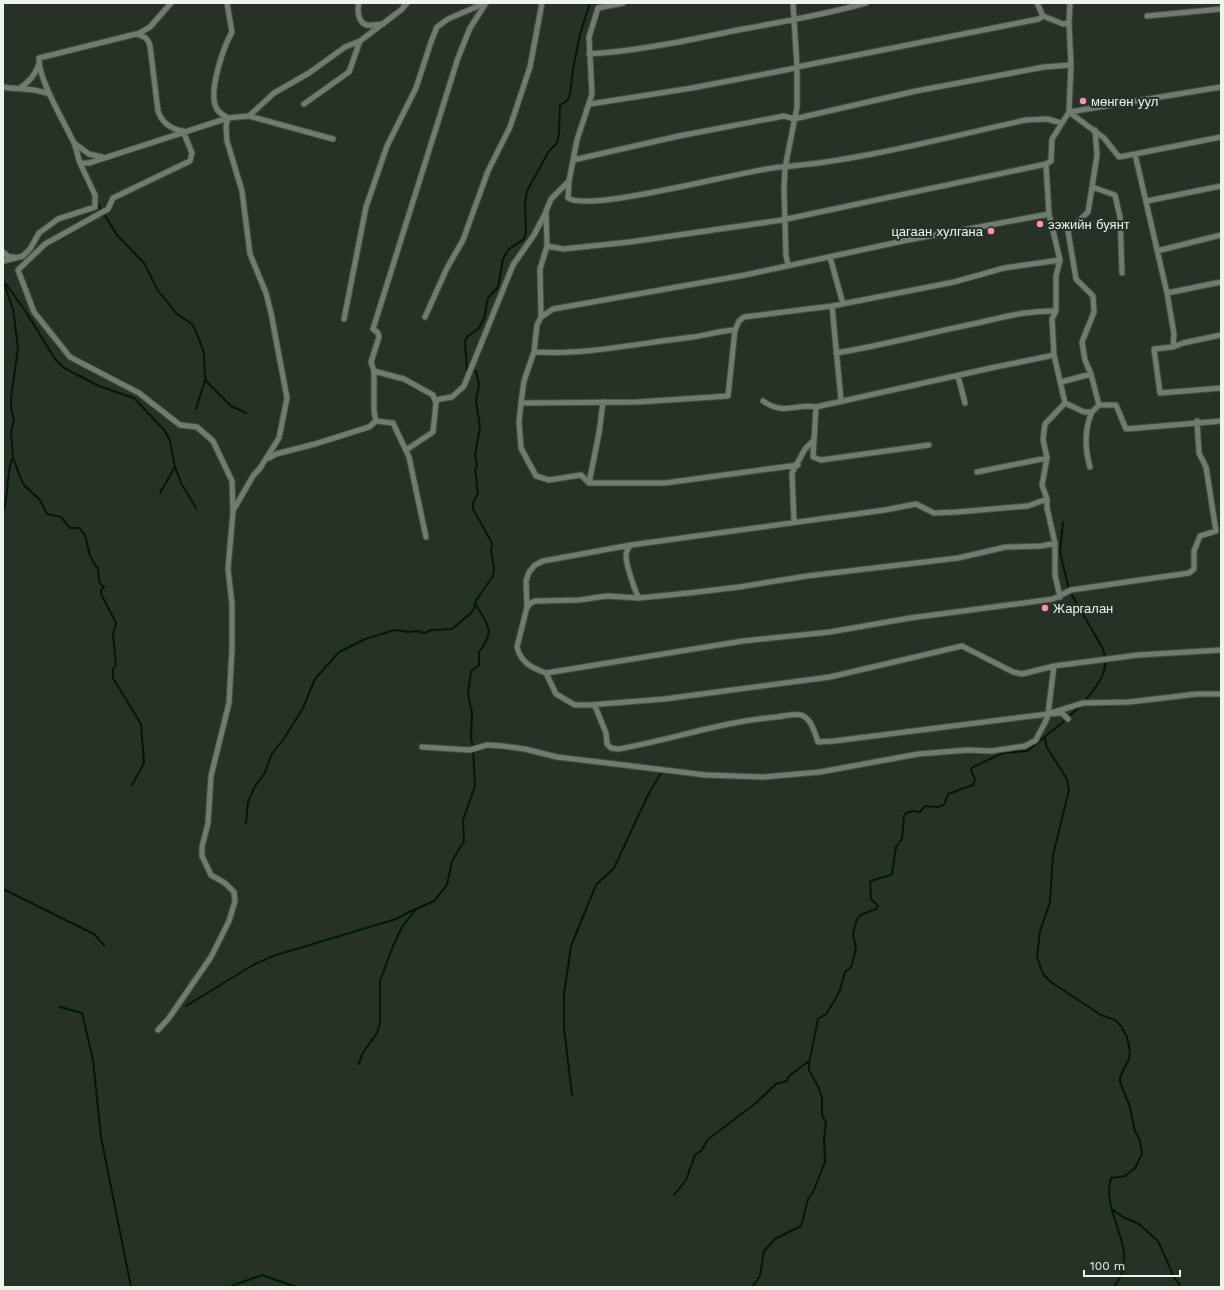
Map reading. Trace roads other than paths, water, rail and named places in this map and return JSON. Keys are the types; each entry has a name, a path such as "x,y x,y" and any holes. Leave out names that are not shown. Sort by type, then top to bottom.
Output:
{"street":[{"path":"109,157 97,157 89,154 74,143 67,131 54,100 49,94 39,64 39,58 49,54 137,34 150,27 171,3"},
{"path":"227,3 232,32 222,57 214,99 217,109 228,118"},
{"path":"359,3 358,8 361,21 367,25 384,24"},
{"path":"249,116 274,93 309,73 345,47 360,41 384,24 408,3"},
{"path":"344,319 366,207 387,146 416,88 431,42 438,27 448,19 486,3"},
{"path":"376,421 374,411 374,371 371,362 379,337 378,333 373,329 458,58 470,28 486,3"},
{"path":"425,317 463,240 488,171 510,127 530,67 542,3"},
{"path":"623,3 603,5 598,8 589,37 592,94 590,104 581,127 569,181 568,198 573,201 591,201 876,153 1026,120 1047,119 1062,123"},
{"path":"788,265 786,256 785,168 797,107 797,67 793,3"},
{"path":"589,54 616,53 846,9 866,3"},
{"path":"1037,3 1043,16 1063,24 1069,23"},
{"path":"546,246 563,249 630,242 785,218 1046,164 1051,161 1052,139 1069,112 1071,65 1069,23 1070,3"},
{"path":"1146,16 1221,9"},
{"path":"590,104 692,88 791,70 797,67 1038,19 1043,16"},
{"path":"137,34 144,36 149,40 158,111 161,119 173,129 183,131"},
{"path":"304,104 350,72 360,41"},
{"path":"19,88 30,81 39,64"},
{"path":"573,160 679,136 784,116 794,119 916,91 1044,67 1071,65"},
{"path":"1069,112 1221,87"},
{"path":"3,88 38,90 49,94"},
{"path":"1069,112 1104,138 1118,157 1221,137"},
{"path":"80,163 89,163 109,157 183,131 228,118 249,116 333,139"},
{"path":"228,118 226,126 227,140 242,191 250,254 266,293 271,312 287,398 279,438 243,492 233,512"},
{"path":"1095,130 1097,155 1088,212 1068,231 1076,279 1093,296 1094,312 1082,342 1085,360 1092,374 1099,405"},
{"path":"158,1030 169,1018 211,957 229,921 236,901 234,892 225,883 211,875 202,856 202,847 208,824 211,776 228,702 232,649 232,604 228,569 233,512 232,481 213,441 196,427 180,425 139,393 70,357 34,312 18,270 45,244 108,209 113,198 190,161 192,153 183,131"},
{"path":"3,261 17,258 30,249 39,234 58,219 89,210 94,207 94,195 80,163 71,136"},
{"path":"1136,154 1174,334 1173,347"},
{"path":"1046,164 1049,214 1060,260 1056,276 1056,311 1052,319 1054,355 1065,403"},
{"path":"435,400 452,397 464,386 513,265 534,235 551,199 569,181"},
{"path":"1147,201 1221,186"},
{"path":"1092,187 1115,195 1120,217 1122,273"},
{"path":"541,317 540,269 546,246 546,211"},
{"path":"798,465 665,483 589,483 581,475 548,480 536,476 521,448 519,422 524,381 534,352 537,325 541,317 552,309 745,275 903,241 1049,214"},
{"path":"1157,250 1221,235"},
{"path":"3,252 9,257 17,258"},
{"path":"830,257 843,304"},
{"path":"521,403 638,402 728,396 735,330 739,321 744,317 832,306 954,282 1004,268 1060,260"},
{"path":"1166,293 1221,282"},
{"path":"832,306 840,400"},
{"path":"836,353 909,339 1016,314 1056,311"},
{"path":"534,352 548,353 593,349 694,337 735,330"},
{"path":"1221,335 1183,343 1173,347 1154,349 1160,393 1221,388"},
{"path":"763,401 780,409 809,406 816,407 840,400 1054,355"},
{"path":"374,371 404,379 434,395 433,432 406,450"},
{"path":"1061,382 1092,374"},
{"path":"958,376 965,403"},
{"path":"589,483 599,433 603,402"},
{"path":"1065,403 1084,412 1092,412"},
{"path":"1060,597 1055,576 1055,543 1047,508 1047,499 1042,485 1047,458 1043,439 1045,424 1065,403"},
{"path":"1090,467 1086,454 1087,424 1092,412 1099,405 1116,405 1126,429 1197,421 1221,420"},
{"path":"816,407 813,457 821,460 929,445"},
{"path":"260,468 276,454 315,444 369,427 376,421 393,423 409,457 426,537"},
{"path":"1047,499 1028,506 934,513 916,504 911,504 885,510 794,521 631,545 543,561 535,565 528,572 526,581 527,607 517,647 519,655 524,662 546,673 673,652 830,632 888,621 983,610 1060,597 1071,590 1189,573 1194,569 1194,551 1196,542 1200,536 1218,530 1206,467 1199,453 1197,421"},
{"path":"794,521 792,473 798,465 805,449 813,441"},
{"path":"977,472 1047,458"},
{"path":"527,607 535,601 578,600 607,596 639,598 738,587 807,576 958,558 1006,547 1042,546 1055,543"},
{"path":"631,545 626,556 635,591 639,598"},
{"path":"546,673 556,694 563,699 575,705 592,705 664,699 830,677 962,646 1013,672 1022,674 1054,666 1138,655 1221,650"},
{"path":"422,747 470,750 487,745 503,746 525,749 557,757 706,775 763,777 820,772 918,754 968,750 991,751 1025,746 1036,740 1040,729 1048,719 1054,666"},
{"path":"1048,714 1083,703 1129,702 1197,694 1221,694"},
{"path":"592,705 595,706 602,722 606,733 607,744 611,748 618,749 674,738 748,719 800,715 809,720 818,742 853,739 937,727 1048,714 1062,713 1068,719"}],"waterway":[{"path":"359,1064 362,1054 377,1033 380,1023 380,981 393,946 402,927 416,909 434,901 447,885 452,861 464,841 463,820 475,786 473,747 471,739 472,713 468,694 471,671 479,665 479,652 485,644 489,631 486,621 475,602 493,576 494,568 491,551 492,543 473,509 473,503 478,493 475,455 480,427 476,401 479,384 476,371 467,370 465,341 467,337 479,328 484,319 488,298 498,287 503,259 508,250 524,239 526,233 525,203 527,191 549,151 557,143 559,134 560,105 567,101 570,94 580,34 590,3"},
{"path":"84,178 92,194"},
{"path":"96,201 117,235 144,263 157,289 177,314 192,324 204,353 205,378 208,383 231,406 246,413"},
{"path":"3,280 13,309 18,348 11,398 11,408 14,420 11,432 13,458 23,484 40,500 47,514 61,517 70,528 79,528 85,535 90,556 98,569 99,582 104,587 101,590 101,594 116,623 113,634 116,665 113,669 113,678 141,724 144,763 132,785"},
{"path":"6,284 26,312 55,359 64,368 99,386 134,398 165,431 170,441 175,467 181,483 196,508"},
{"path":"196,409 205,380"},
{"path":"3,512 12,459"},
{"path":"160,493 175,467"},
{"path":"1063,522 1060,552 1069,590 1103,649 1105,657 1104,671 1101,678 1094,690 1084,702"},
{"path":"246,823 248,802 255,786 265,773 271,755 283,740 303,708 315,679 339,652 365,639 395,630 425,633 431,630 452,629 471,613 474,609 475,602"},
{"path":"752,1287 760,1276 764,1251 775,1239 801,1226 808,1199 813,1192 825,1162 824,1139 826,1123 822,1115 822,1098 819,1088 809,1070 818,1019 826,1014 835,1000 840,990 845,972 851,967 856,949 853,934 857,919 861,915 876,909 878,906 871,899 870,881 891,875 892,873 896,847 902,839 904,816 906,813 913,811 920,812 925,806 938,807 944,805 948,794 973,785 975,779 971,770 973,767 1003,753 1027,751 1062,723 1081,705"},
{"path":"1045,737 1046,746 1067,779 1069,790 1053,855 1050,902 1040,931 1037,957 1043,974 1051,982 1101,1015 1115,1020 1121,1026 1127,1037 1130,1051 1129,1059 1120,1077 1120,1082 1129,1104 1135,1131 1140,1141 1142,1154 1135,1168 1125,1176 1111,1178 1109,1190 1110,1202 1124,1250 1122,1273 1114,1287"},
{"path":"572,1095 564,1028 564,994 571,946 596,885 614,868 648,795 663,770"},
{"path":"3,889 94,934 104,945"},
{"path":"186,1006 253,965 273,956 396,919 415,909"},
{"path":"60,1007 82,1013 93,1060 101,1137 131,1287"},
{"path":"674,1195 686,1180 695,1155 702,1150 707,1140 756,1103 776,1084 787,1081 789,1076 809,1061"},
{"path":"1112,1209 1123,1217 1139,1224 1158,1241 1174,1277 1181,1287"},
{"path":"229,1287 262,1275 296,1287"},
{"path":"654,1287 661,1287"}],"place":[{"name":"мөнгөн уул","path":"1083,101"},
{"name":"ээжийн буянт","path":"1040,224"},
{"name":"цагаан хулгана","path":"991,231"},
{"name":"Жаргалан","path":"1045,608"}]}
